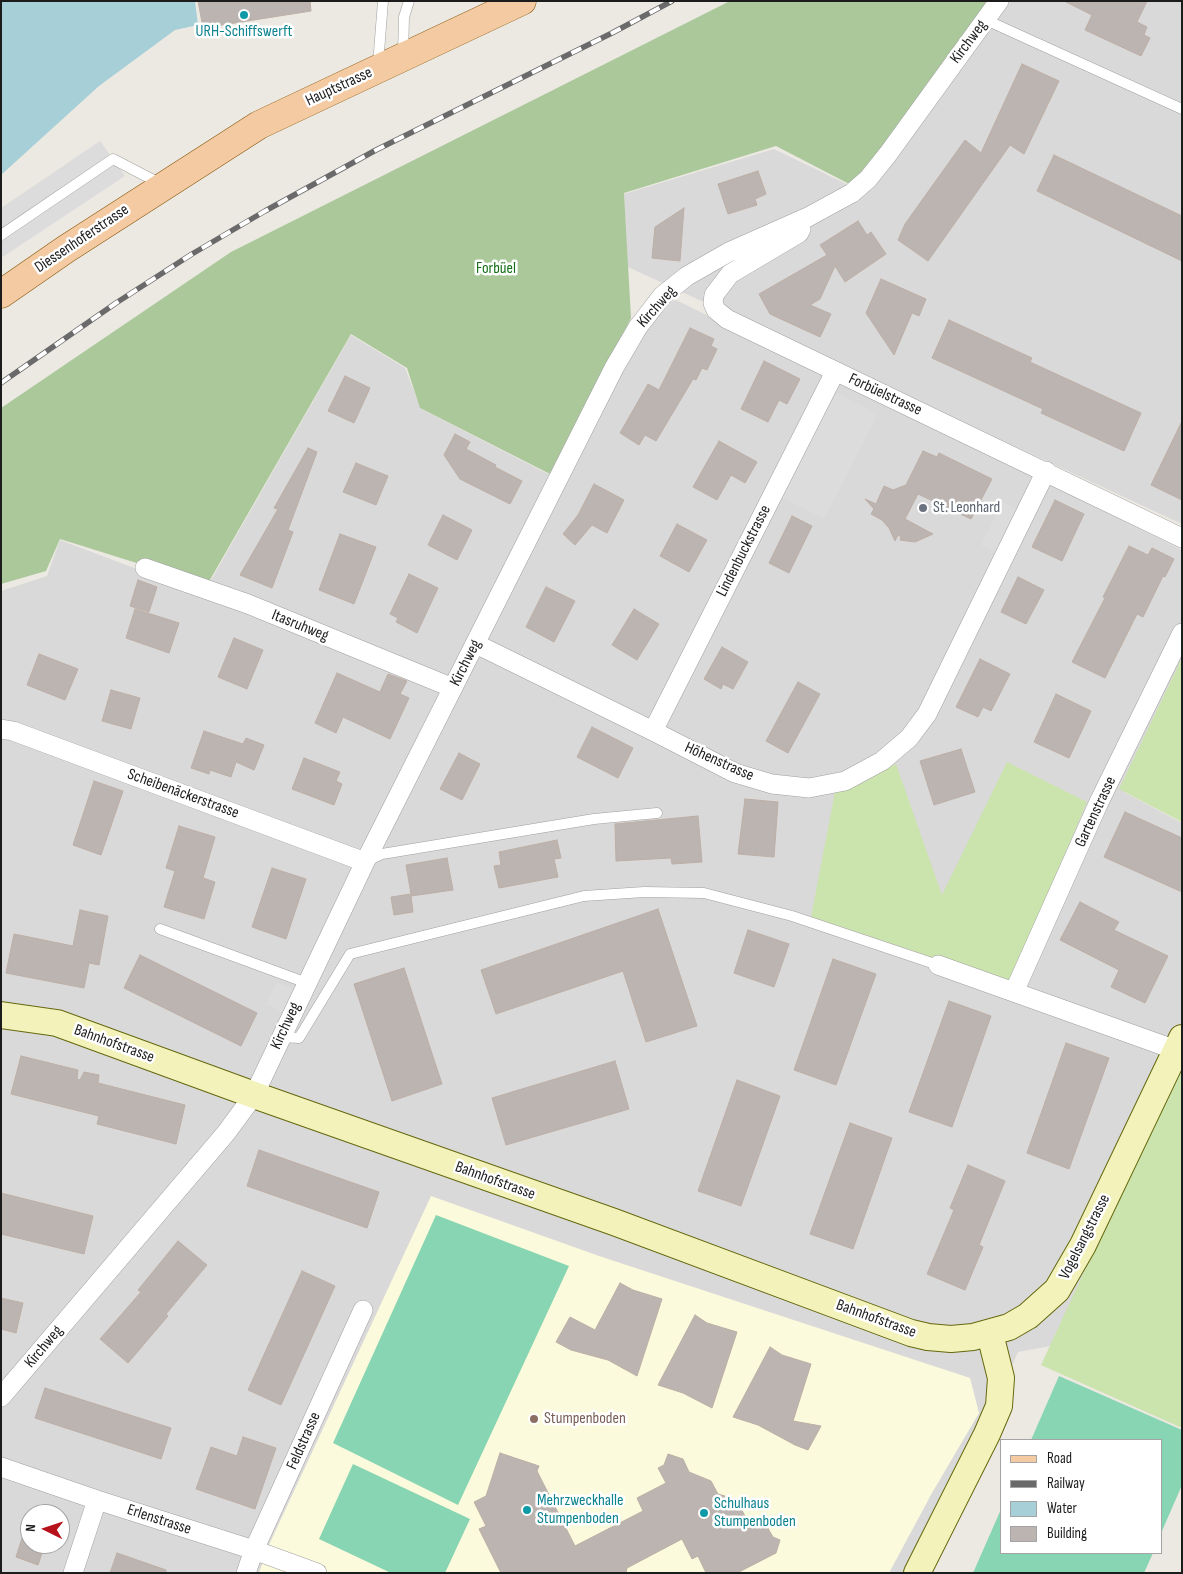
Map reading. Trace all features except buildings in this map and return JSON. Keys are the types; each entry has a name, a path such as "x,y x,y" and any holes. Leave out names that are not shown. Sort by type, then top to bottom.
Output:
{"main road":[{"name":"Hauptstrasse","path":"164,186 259,125 522,1"},
{"name":"Diessenhoferstrasse","path":"1,294 66,249 164,186"}],"street":[{"name":"Kirchweg","path":"4,1390 226,1133 254,1095 365,862 614,368 638,327 662,296 686,276 729,252 808,217 852,193 868,179 999,1"},
{"name":"Forbüelstrasse","path":"808,217 798,233 730,274 714,295 713,303 716,310 727,319 835,372 1046,471 1182,538"},
{"name":"Lindenbuckstrasse","path":"653,731 835,372"},
{"name":"Höhenstrasse","path":"476,644 736,773 772,784 809,788 845,781 882,761 909,738 927,714 1046,471"},
{"name":"Itasruhweg","path":"145,568 248,604 453,688"},
{"name":"Gartenstrasse","path":"1014,992 1099,802 1182,633"},
{"name":"Scheibenäckerstrasse","path":"1,729 13,731 365,862"},
{"path":"938,965 1014,992 1179,1044"},
{"name":"Bahnhofstrasse","path":"1,1014 57,1023 254,1095 614,1222 911,1333 952,1339 973,1338 990,1334"},
{"name":"Vogelsangstrasse","path":"990,1334 1009,1327 1028,1316 1057,1290 1083,1244 1179,1044"},
{"name":"Feldstrasse","path":"246,1573 254,1550 363,1310"},
{"path":"917,1573 987,1434 999,1406 1001,1378 990,1334"},
{"name":"Erlenstrasse","path":"1,1467 254,1550 317,1573"},
{"path":"74,1573 97,1500"}],"lane":[{"path":"378,69 383,1"},
{"path":"403,58 404,17 409,1"},
{"path":"986,20 1182,109"},
{"path":"1,235 113,158 164,186"},
{"path":"365,862 382,854 594,819 657,813"},
{"path":"281,1037 299,1038 350,954 584,896 644,892 704,893 792,916 938,965"},
{"path":"160,929 307,983"}],"shaded area":[{"path":"1011,1 1182,1 1182,524 628,267 624,194 774,149 865,193 939,100"},
{"path":"100,141 125,176 1,258 1,208"},
{"path":"676,300 1182,550 1182,672 1124,792 1182,823 1182,1060 1051,1346 1018,1352 919,1573 1,1573 1,591 47,576 60,540 203,594 351,335 405,368 421,409 554,477 632,319"},
{"path":"835,392 878,414 824,519 782,497"},
{"path":"1002,502 1017,509 996,552 981,545"},
{"path":"277,982 293,989 283,1012 266,1004"},
{"name":"Stumpenboden","path":"431,1196 599,1256 970,1378 979,1413 932,1493 889,1573 259,1573 268,1547"}],"green space":[{"name":"Forbüel","path":"730,1 991,1 853,186 776,146 624,193 631,318 552,475 420,408 407,368 351,334 207,585 60,539 46,571 1,584 1,408 231,252"},
{"path":"1182,658 1182,822 1119,789"},
{"path":"1007,762 1087,802 1010,983 811,917 835,792 862,783 896,764 942,895"},
{"path":"1182,1060 1182,1428 1041,1365"},
{"path":"436,1215 569,1266 458,1505 333,1443"},
{"path":"1059,1376 1182,1430 1182,1485 1163,1529 1163,1439 1031,1439"},
{"path":"353,1464 470,1519 445,1573 391,1573 319,1539"},
{"path":"1000,1512 1000,1554 1153,1554 1144,1573 973,1573"}],"water":[{"path":"1,1 195,1 198,25 175,30 99,86 1,175"}],"railway":[{"path":"1,383 116,303 192,254 265,211 376,150 612,33 672,1"}],"place":[{"name":"URH-Schiffswerft","path":"244,15"},
{"name":"St. Leonhard","path":"923,508"},
{"name":"Stumpenboden","path":"534,1419"},
{"name":"Mehrzweckhalle Stumpenboden","path":"527,1510"},
{"name":"Schulhaus Stumpenboden","path":"704,1513"}]}
